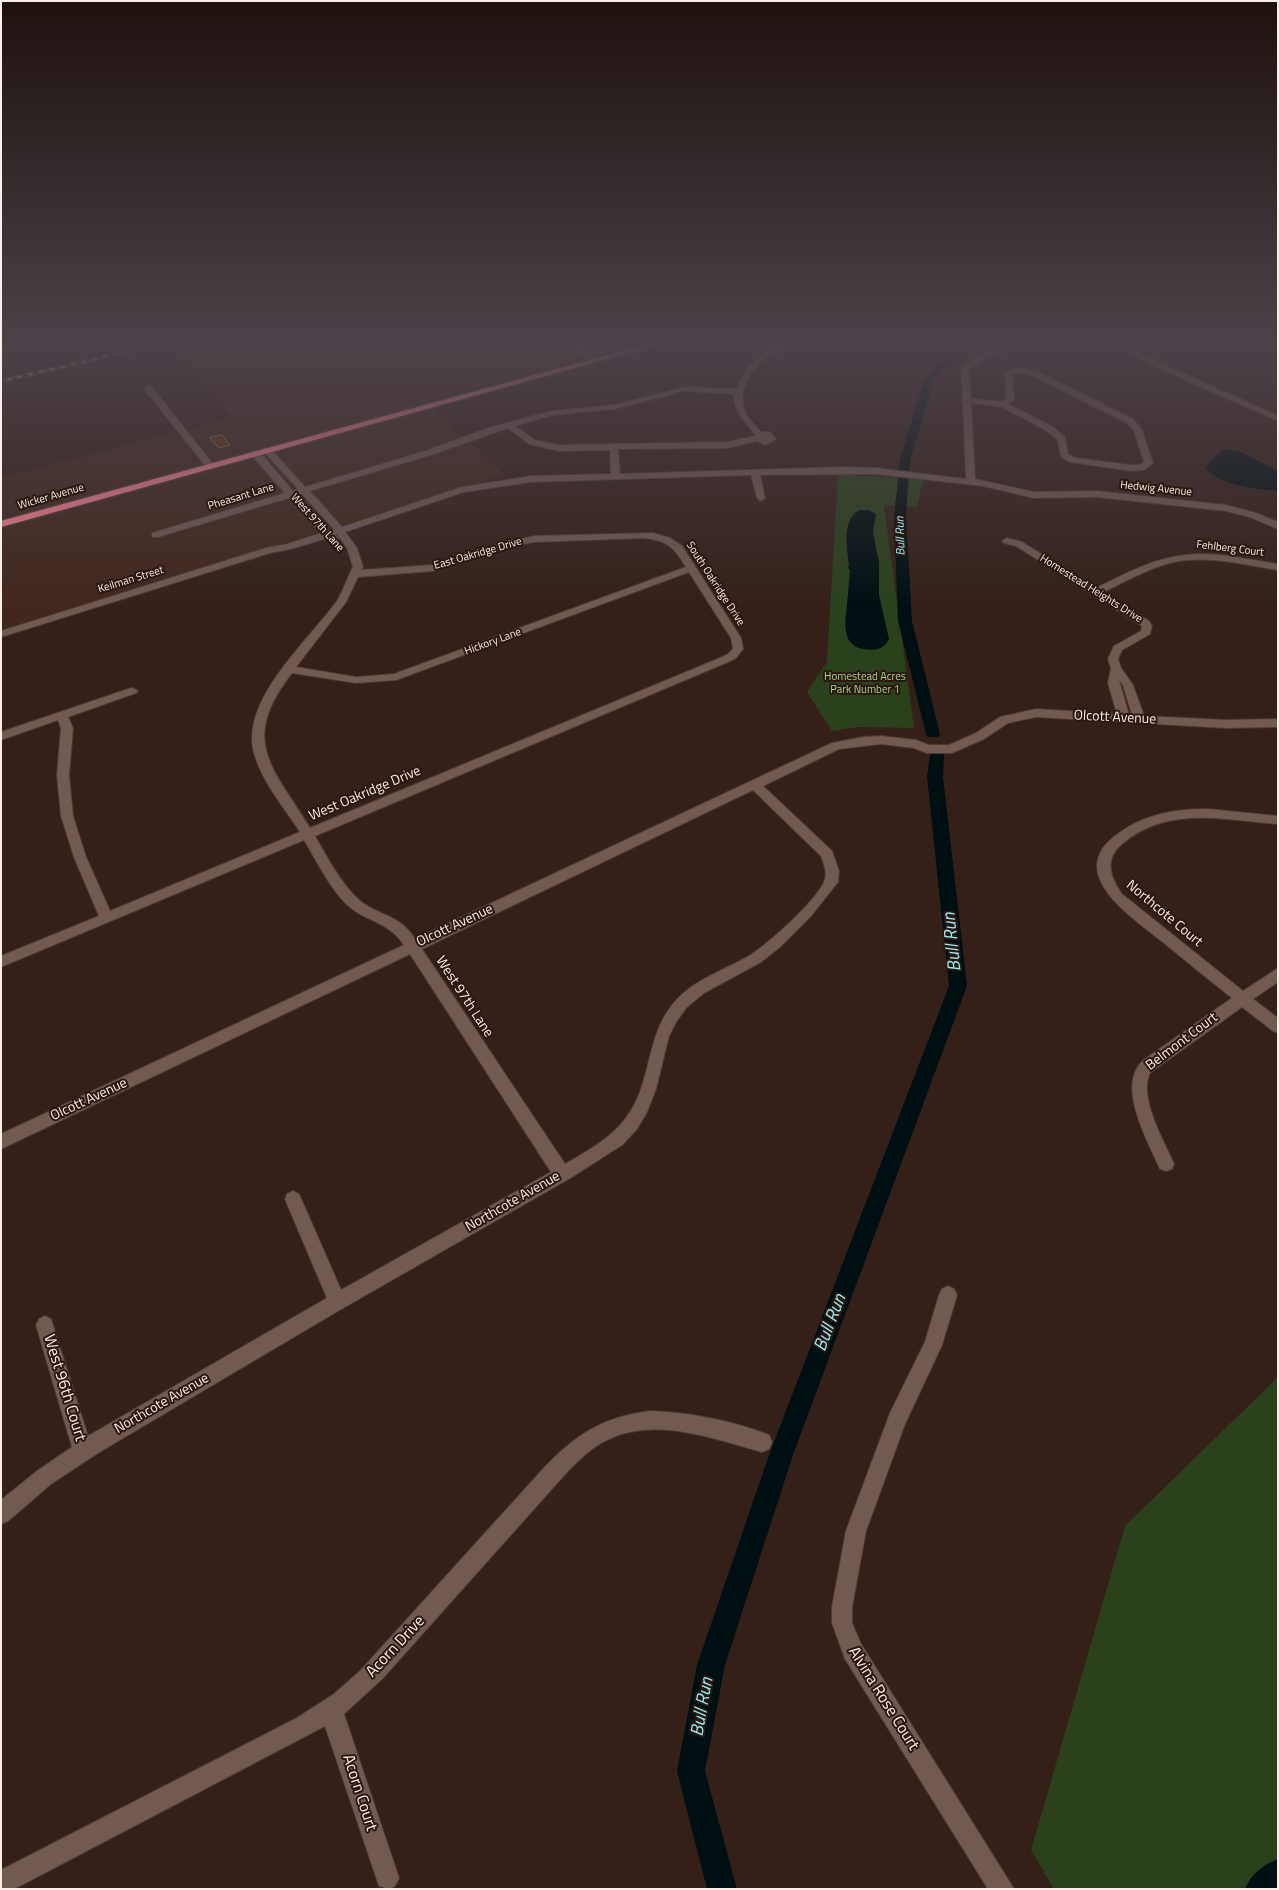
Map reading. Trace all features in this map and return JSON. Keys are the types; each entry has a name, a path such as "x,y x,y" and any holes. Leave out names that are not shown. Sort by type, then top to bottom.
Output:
{"highway":[{"name":"Wicker Avenue","path":"1,524 332,432"}],"street":[{"path":"183,432 210,466"},
{"name":"Pheasant Lane","path":"155,535 428,453 488,432"},
{"path":"519,432 529,440 547,447 572,449 727,445 750,441 758,437 755,432"},
{"path":"968,432 970,481"},
{"path":"1055,432 1064,444 1064,455 1069,459 1127,468 1141,468 1146,466 1149,461 1139,432"},
{"path":"614,448 616,477"},
{"name":"West 97th Lane","path":"266,450 303,490 332,531 343,549 353,574 345,597 265,702 260,719 258,742 265,764 350,899 360,908 394,923 413,946 562,1174"},
{"name":"West 97th Lane","path":"256,453 290,494 332,531"},
{"name":"Hedwig Avenue","path":"332,531 391,514 404,508 462,490 507,482 854,470 970,481 1034,495 1097,494 1226,508 1253,515 1278,526"},
{"path":"755,473 760,498"},
{"name":"Keilman Street","path":"1,634 269,550 281,549 332,531"},
{"name":"East Oakridge Drive","path":"353,574 440,567 507,545 534,539 643,535 664,539"},
{"name":"South Oakridge Drive","path":"664,539 678,548 736,638 738,649"},
{"name":"Homestead Heights Drive","path":"1007,541 1019,544 1097,591 1138,617 1147,626 1146,632 1143,635 1121,645 1116,650 1113,659 1116,668 1113,683 1124,718"},
{"name":"Fehlberg Court","path":"1097,591 1162,562 1182,557 1206,557 1278,567"},
{"name":"Hickory Lane","path":"290,669 359,681 378,681 396,677 691,568"},
{"name":"West Oakridge Drive","path":"1,962 716,664 732,656 738,649"},
{"path":"1116,668 1128,685 1140,719"},
{"path":"1,736 132,691"},
{"name":"Olcott Avenue","path":"1,1142 754,784 844,744 877,740 916,744 928,749 952,749 959,744 973,740 1004,720 1028,714 1226,724 1278,723"},
{"path":"62,715 67,728 63,775 67,816 80,857 107,919"},
{"name":"Northcote Avenue","path":"1,1514 25,1491 83,1450 337,1301 562,1174 614,1142 635,1120 647,1096 664,1031 672,1015 684,1001 699,989 756,958 772,947 830,882 833,871 827,854 754,784"},
{"name":"Northcote Court","path":"1278,820 1212,815 1167,816 1143,824 1114,842 1108,848 1103,863 1105,878 1117,898 1278,1027"},
{"name":"Belmont Court","path":"1166,1164 1140,1101 1138,1084 1141,1074 1156,1059 1278,974"},
{"path":"293,1200 337,1301"},
{"name":"Alvina Rose Court","path":"948,1295 933,1346 890,1435 856,1531 844,1590 842,1622 853,1651 1002,1889"},
{"name":"West 96th Court","path":"45,1325 83,1450"},
{"name":"Acorn Drive","path":"1,1883 331,1709 353,1692 380,1665 550,1476 583,1445 597,1436 611,1428 627,1424 663,1420 686,1423 762,1442"},
{"name":"Acorn Court","path":"331,1709 387,1878"}],"shaded area":[{"path":"175,432 458,432 505,475 1,630 1,478"},
{"path":"1227,449 1241,452 1278,471 1278,491 1239,486 1212,474 1206,468 1207,465 1221,451"},
{"path":"860,510 868,510 876,514 873,533 879,562 879,595 889,639 884,646 874,650 861,649 854,645 849,641 846,628 850,570 848,568 847,534 850,520"}],"green space":[{"name":"Homestead Acres Park Number 1","path":"838,474 923,480 917,507 884,505 914,728 858,727 832,731 807,692 827,662"},
{"path":"1278,1377 1278,1889 1054,1889 1031,1850 1125,1526"}],"building":[{"path":"222,435 230,445 219,448 210,438"}],"waterway":[{"name":"Bull Run","path":"913,432 905,460 900,516 905,621 933,734"},
{"name":"Bull Run","path":"722,1889 691,1771 711,1665 781,1455 958,986 935,776 937,756"},
{"name":"Bull Run","path":"1260,1889 1278,1874"}]}
